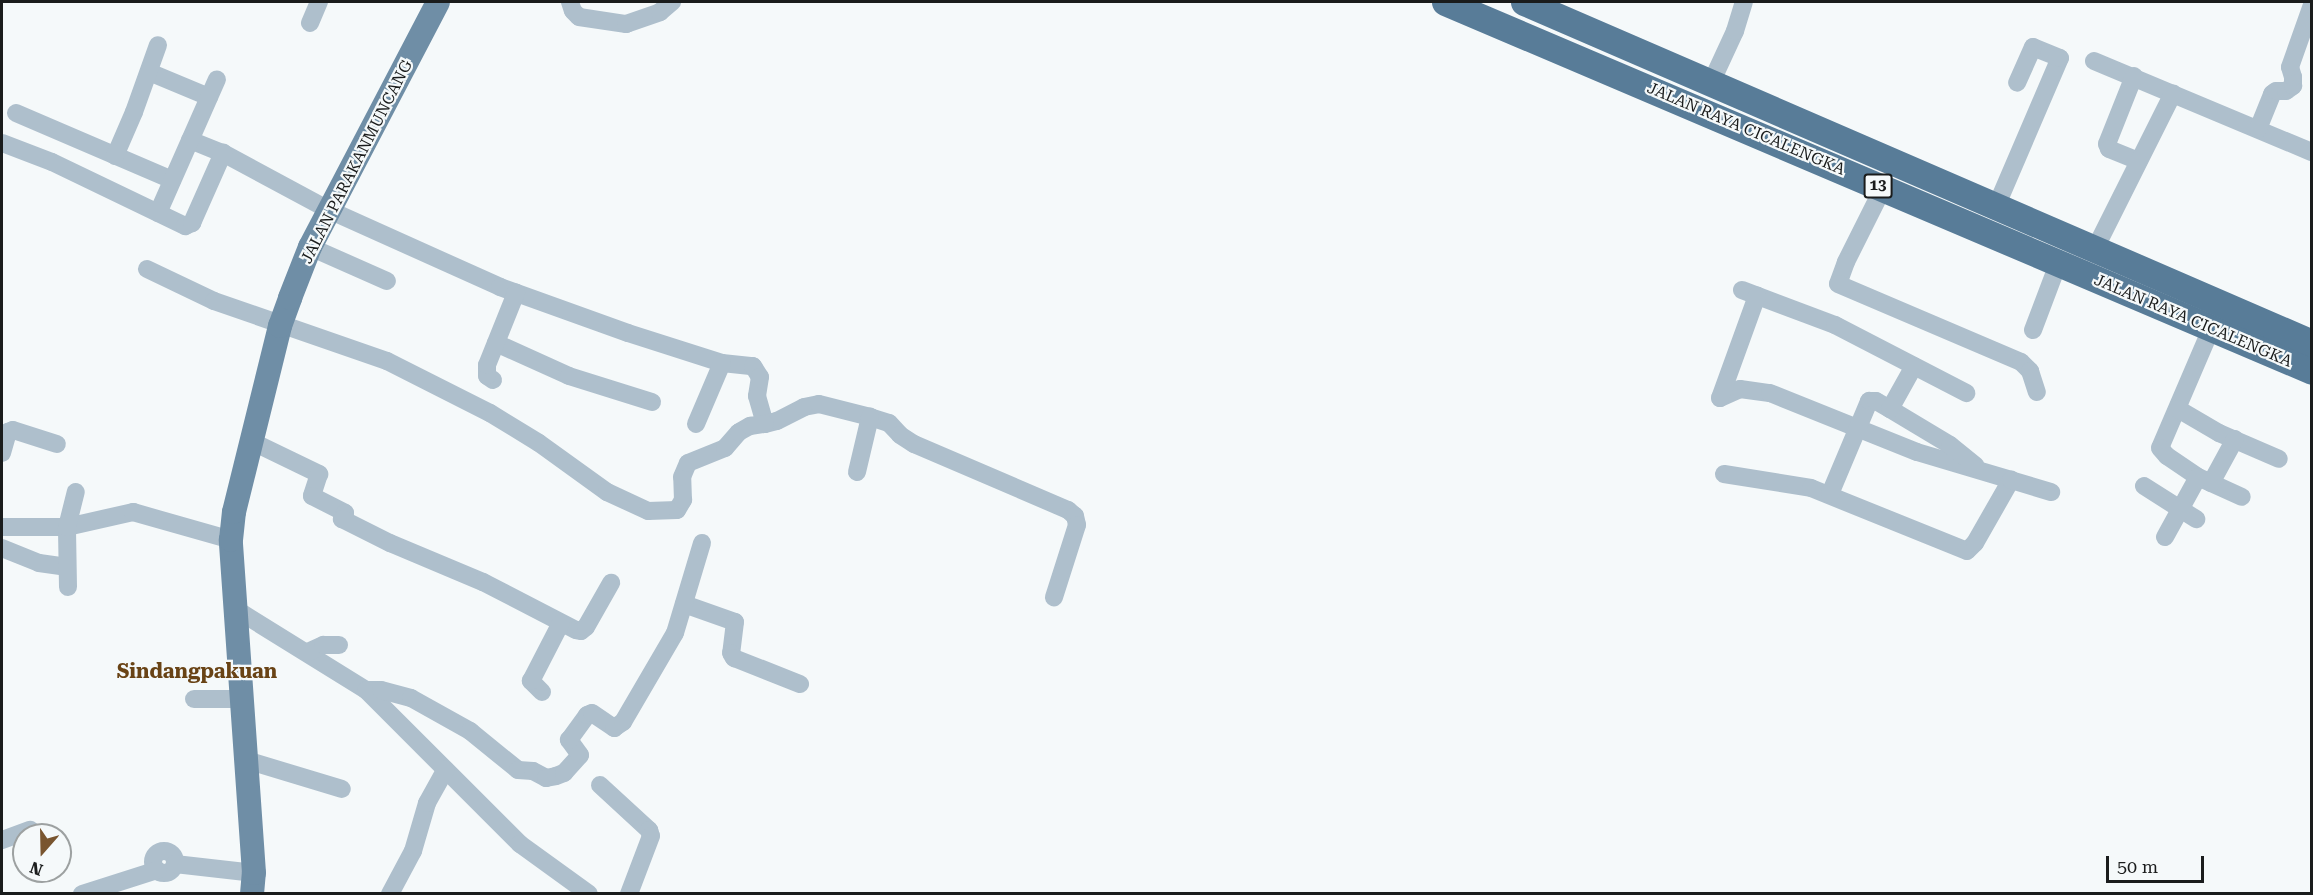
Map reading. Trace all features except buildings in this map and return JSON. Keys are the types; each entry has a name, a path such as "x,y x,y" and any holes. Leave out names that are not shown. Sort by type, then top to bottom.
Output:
{"highway":[{"name":"JALAN RAYA CICALENGKA","path":"1445,2 2312,371"},
{"name":"JALAN RAYA CICALENGKA","path":"1524,2 2312,343"}],"main road":[{"name":"JALAN PARAKANMUNCANG","path":"253,883 231,540 234,512 280,326 310,247 434,3"}],"street":[{"path":"310,23 319,2"},
{"path":"570,2 579,17 626,24 660,12 672,2"},
{"path":"1711,82 1735,31 1744,2"},
{"path":"2258,129 2272,94 2276,91 2286,91 2293,86 2293,76 2289,67 2312,5"},
{"path":"115,156 158,45"},
{"path":"1996,207 2060,58 2033,47 2017,83"},
{"path":"2094,61 2134,75 2312,152"},
{"path":"148,72 209,97"},
{"path":"2134,75 2107,144 2109,149 2139,161"},
{"path":"158,213 217,79"},
{"path":"2095,249 2173,93"},
{"path":"16,113 172,180"},
{"path":"190,140 223,153 329,210 516,293 628,333 722,363 737,366 747,364 758,371 760,377 759,407 765,424"},
{"path":"2,142 52,162 189,226 223,153"},
{"path":"1883,188 1846,262 1838,284 2021,362 2030,371 2037,392"},
{"path":"310,247 387,281"},
{"path":"2033,330 2058,264"},
{"path":"147,269 214,301 280,326 335,341 387,362 490,412 539,442 608,492 648,511 677,510 682,500 682,477 688,463 725,448 739,432 750,426 777,421 804,407 819,404 889,423 900,435 914,444 1043,498 1076,516 1077,525 1054,597"},
{"path":"493,380 486,372 516,293"},
{"path":"1966,393 1834,325 1749,293 1720,398 1740,389 1758,390 1917,452 2051,492"},
{"path":"2211,329 2160,448 2167,456 2204,480 2242,497"},
{"path":"496,343 569,376 652,402"},
{"path":"696,424 722,363"},
{"path":"1890,409 1914,366"},
{"path":"1830,494 1856,427 1869,401 1876,401 1950,445 1986,474"},
{"path":"2178,409 2219,433 2279,459"},
{"path":"857,472 870,417"},
{"path":"2,453 8,432 13,430 57,444"},
{"path":"2166,537 2188,514 2204,480 2235,439"},
{"path":"251,441 319,474 312,496 345,513 342,519 390,543 472,577 581,631 611,584"},
{"path":"1724,474 1784,482 1830,494 1967,551 1975,543 2011,480"},
{"path":"2144,486 2188,514"},
{"path":"68,587 67,527 76,492"},
{"path":"2,527 67,527 133,512 231,540"},
{"path":"366,690 381,690 411,698 471,731 518,771 533,771 546,778 564,773 580,754 569,740 587,715 592,713 614,728 620,726 663,657 684,604 702,543"},
{"path":"2,548 39,563 66,567"},
{"path":"684,604 735,622 731,653 734,658 800,684"},
{"path":"237,610 366,690 520,844 589,894"},
{"path":"542,692 531,681 561,623"},
{"path":"308,652 323,645 339,645"},
{"path":"194,699 243,699"},
{"path":"246,760 342,789"},
{"path":"390,894 413,851 427,803 439,776 445,770"},
{"path":"600,785 649,830 651,836 629,894"},
{"path":"82,894 157,870 168,872 175,864 253,883"}],"district":[{"name":"Sindangpakuan","path":"197,671"}]}
